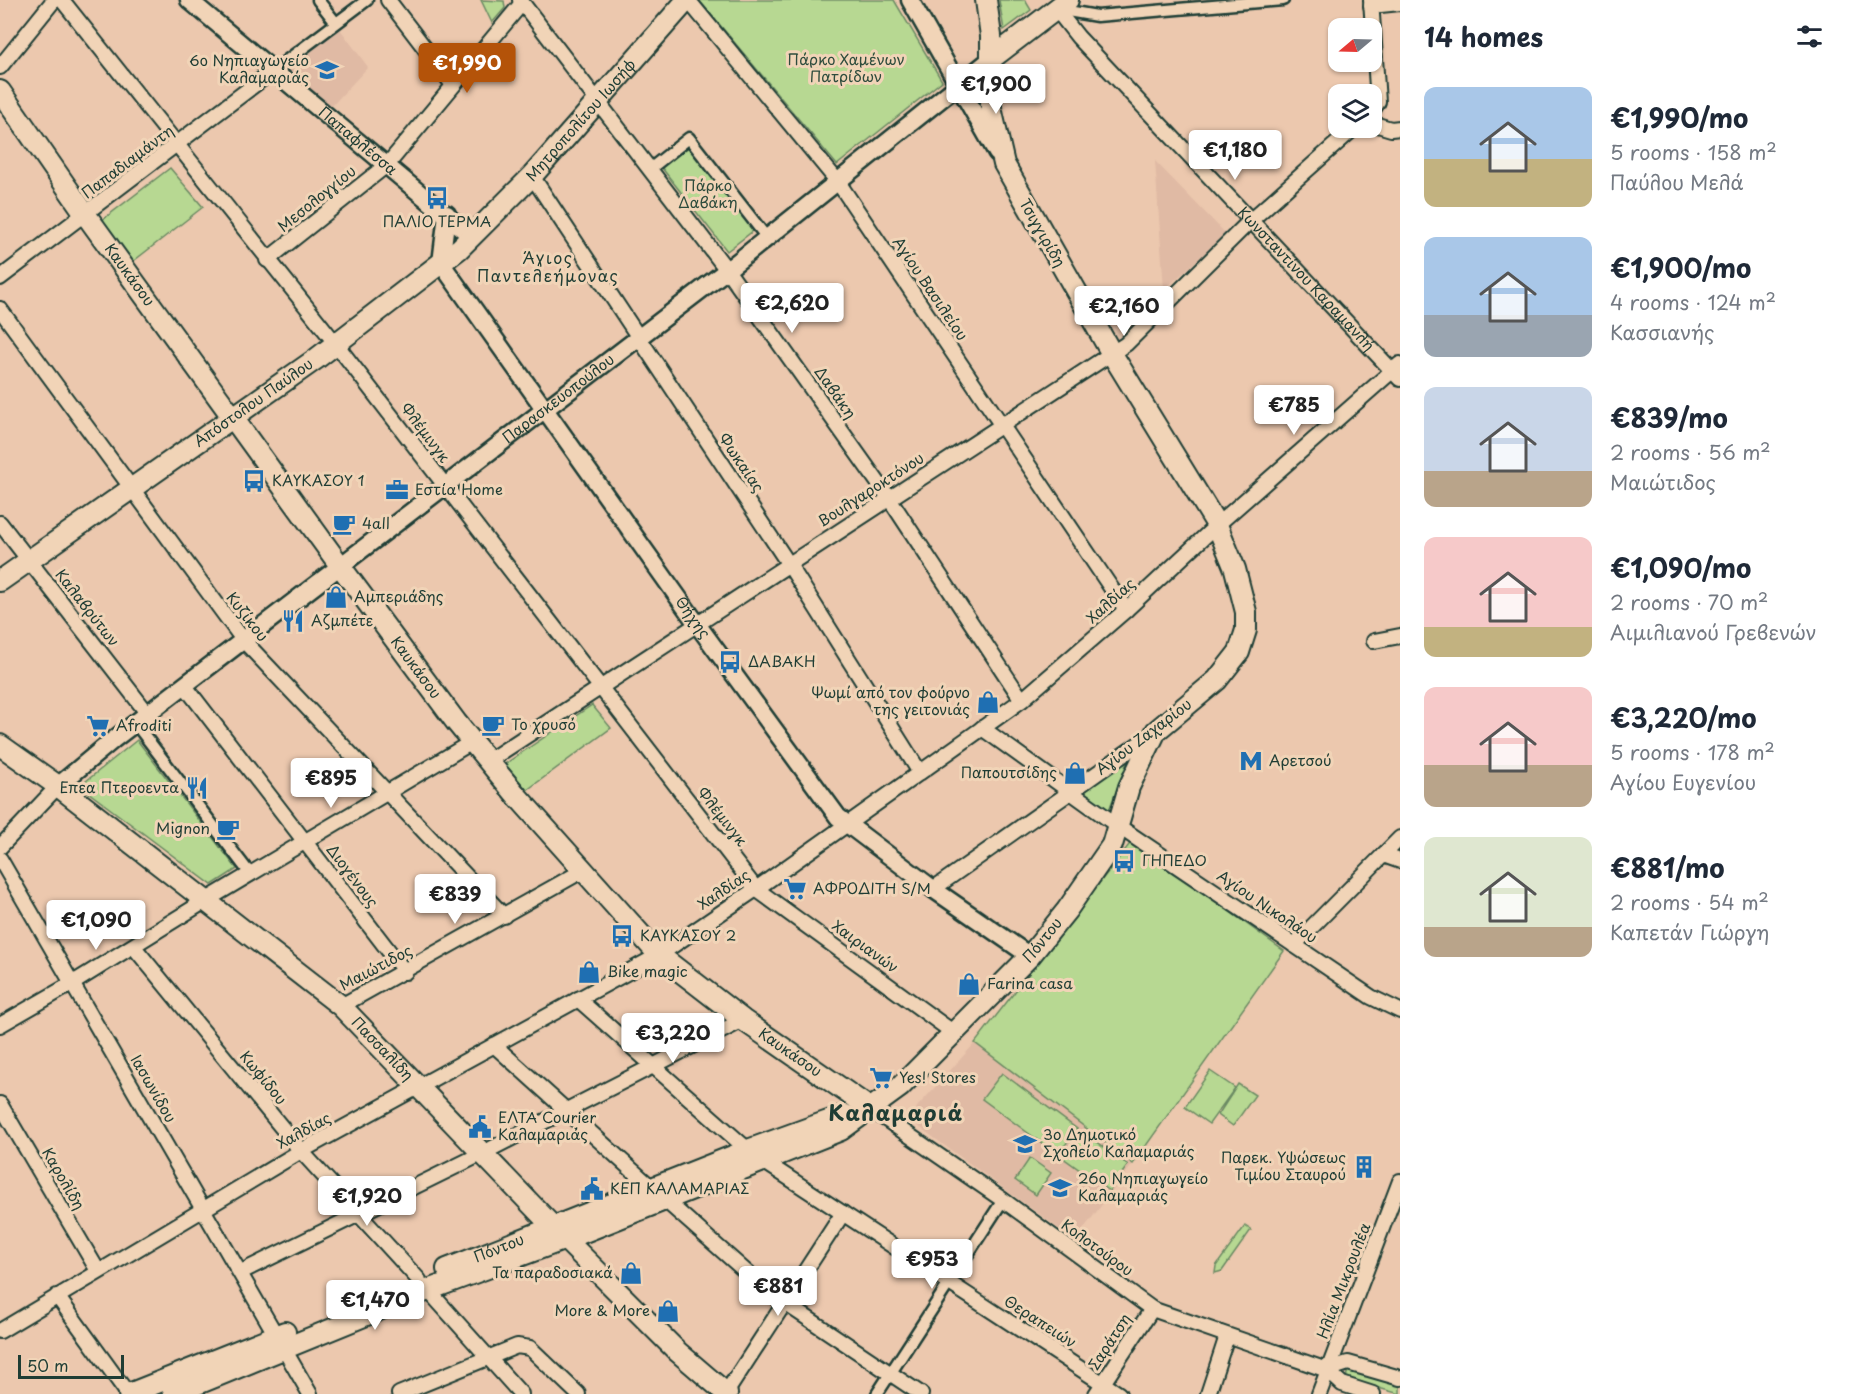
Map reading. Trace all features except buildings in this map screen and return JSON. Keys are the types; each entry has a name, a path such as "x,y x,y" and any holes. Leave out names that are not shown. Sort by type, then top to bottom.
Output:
{"main road":[{"name":"Μητροπολίτου Ιωσήφ","path":"472,237 532,176 687,0"},
{"path":"986,0 991,59 992,119 1004,164"},
{"name":"Παρασκευοπούλου","path":"991,59 1058,2"},
{"name":"Καυκάσου","path":"0,91 341,567 488,761 659,955 743,1020 871,1109"},
{"name":"Τσιγγιρίδη","path":"1004,164 1112,354 1217,525"},
{"name":"Απόστολου Παύλου","path":"0,581 336,344 472,237"},
{"name":"Αγίου Ζαχαρίου","path":"1156,731 1222,675 1239,652 1245,638 1246,621 1242,593 1217,525"},
{"name":"Πόντου","path":"129,1394 278,1342 560,1234 755,1155 836,1118 871,1109 900,1088 1030,956 1102,862 1112,845 1130,787 1156,731"},
{"name":"Πασσαλίδη","path":"0,745 58,786 341,1006 480,1154 678,1352 726,1394"},
{"name":"Πόντου","path":"173,1394 278,1342"}],"street":[{"path":"0,67 54,0"},
{"name":"Φλέμινγκ","path":"62,0 336,344 756,889"},
{"name":"Παπαφλέσσα","path":"189,0 388,164 472,237"},
{"path":"318,0 336,23"},
{"path":"274,70 367,0"},
{"path":"388,0 453,85"},
{"name":"Αγίου Βασιλείου","path":"687,0 838,182 1126,610"},
{"name":"Τσιγγιρίδη","path":"910,0 1004,164"},
{"path":"1058,2 1097,16 1283,0"},
{"name":"Μεσολογγίου","path":"267,260 388,164 521,2"},
{"name":"Δαβάκη","path":"521,2 727,270 889,498 1022,700"},
{"name":"Κωνσταντίνου Καραμανλή","path":"1058,2 1078,38 1398,371"},
{"path":"1377,84 1371,3 1400,3"},
{"name":"Παρασκευοπούλου","path":"58,786 142,718 727,270 958,83 991,59"},
{"name":"Παπαδιαμάντη","path":"0,278 177,146 274,70"},
{"path":"1382,126 1390,129 1400,128"},
{"path":"650,169 688,138 767,238"},
{"name":"Βουλγαροκτόνου","path":"488,761 788,563 1112,354 1145,327 1251,220 1343,138"},
{"name":"Φωκαίας","path":"532,176 788,563 919,771"},
{"path":"441,262 447,214"},
{"name":"Θήχης","path":"441,262 697,624 838,817 933,889 1030,956"},
{"name":"Κυζίκου","path":"0,309 244,641 267,668 388,792 504,916"},
{"name":"Χαλδίας","path":"0,1331 301,1151 659,955 756,889 1022,700 1126,610 1217,525 1398,371"},
{"name":"Καλαβρύτων","path":"0,523 142,718"},
{"path":"1374,641 1400,636"},
{"name":"Διογένους","path":"185,686 405,972"},
{"path":"142,718 251,875"},
{"name":"Αγίου Νικολάου","path":"982,728 1118,826 1371,997 1400,1011"},
{"name":"Αγίου Ζαχαρίου","path":"933,889 1156,731"},
{"path":"0,1025 134,947 205,901 306,843 472,742"},
{"path":"0,847 58,786"},
{"path":"1294,945 1400,838"},
{"path":"1383,855 1400,861"},
{"name":"Ιασωνίδου","path":"0,859 310,1394"},
{"name":"Μαιώτιδος","path":"341,1006 584,870"},
{"name":"Χαιριανών","path":"756,889 954,1033"},
{"name":"Κωφίδου","path":"134,947 301,1151 521,1394"},
{"name":"Θεραπειών","path":"578,999 651,1066 755,1155 949,1282 1100,1389 1119,1394"},
{"path":"241,1272 743,1020"},
{"path":"494,1045 770,1293 921,1394"},
{"name":"Καρολίδη","path":"0,1104 98,1271"},
{"name":"Κολοτούρου","path":"871,1109 1003,1200 1152,1309 1327,1370 1342,1384 1373,1394"},
{"name":"Ηλία Μικρουλέα","path":"1319,1394 1400,1181"},
{"path":"877,1394 1003,1200"},
{"path":"726,1394 843,1213"},
{"path":"57,1296 129,1394"},
{"name":"Σαράτση","path":"1100,1389 1152,1309"},
{"path":"1208,1394 1227,1336"},
{"path":"399,1394 419,1391 488,1357 517,1347 530,1348 578,1394"},
{"name":"Κολοτούρου","path":"1327,1370 1348,1363 1400,1378"}],"shaded area":[{"name":"6ο Νηπιαγωγείο Καλαμαριάς","path":"340,29 368,67 329,109 285,72"},
{"path":"1155,161 1226,234 1164,290"},
{"name":"3ο Δημοτικό Σχολείο Καλαμαριάς","path":"975,1043 1133,1164 1075,1240 915,1124 914,1115 917,1107"}],"green space":[{"path":"481,0 504,1 505,8 492,23"},
{"name":"Πάρκο Χαμένων Πατρίδων","path":"699,0 894,0 942,81 837,165"},
{"path":"999,0 1025,0 1031,10 1004,30"},
{"name":"Πάρκο Δαβάκη","path":"689,138 758,227 727,251 658,163"},
{"path":"170,168 203,207 131,263 101,221"},
{"path":"592,705 611,728 527,790 505,764"},
{"path":"137,740 237,869 212,885 80,786"},
{"path":"1129,757 1109,810 1083,792"},
{"path":"1132,841 1284,951 1133,1164 975,1043"},
{"path":"1210,1071 1235,1088 1209,1124 1185,1107"},
{"path":"1002,1073 1077,1129 1058,1155 982,1099"},
{"path":"1238,1084 1255,1095 1233,1126 1218,1115"},
{"path":"1081,1131 1128,1165 1109,1191 1062,1157"},
{"path":"1030,1158 1051,1173 1036,1195 1015,1180"},
{"path":"1245,1226 1251,1230 1222,1271 1215,1273 1216,1266"},
{"path":"1348,1368 1400,1383 1400,1394 1346,1379"}],"place":[{"name":"6ο Νηπιαγωγείο Καλαμαριάς","path":"327,70"},
{"name":"ΠΑΛΙΟ ΤΕΡΜΑ","path":"437,198"},
{"name":"ΚΑΥΚΑΣΟΥ 1","path":"254,481"},
{"name":"Εστία Home","path":"397,490"},
{"name":"4all","path":"344,524"},
{"name":"Αμπεριάδης","path":"336,597"},
{"name":"Αζμπέτε","path":"293,621"},
{"name":"ΔΑΒΑΚΗ","path":"730,662"},
{"name":"Ψωμί από τον φούρνο της γειτονιάς","path":"988,702"},
{"name":"Το χρυσό","path":"493,725"},
{"name":"Afroditi","path":"98,726"},
{"name":"Αρετσού","path":"1251,761"},
{"name":"Παπουτσίδης","path":"1075,773"},
{"name":"Επεα Πτεροεντα","path":"197,788"},
{"name":"Mignon","path":"228,829"},
{"name":"ΓΗΠΕΔΟ","path":"1124,861"},
{"name":"ΑΦΡΟΔΙΤΗ S/M","path":"795,889"},
{"name":"ΚΑΥΚΑΣΟΥ 2","path":"622,936"},
{"name":"Bike magic","path":"589,972"},
{"name":"Farina casa","path":"969,984"},
{"name":"Yes! Stores","path":"881,1078"},
{"name":"ΕΛΤΑ Courier Καλαμαριάς","path":"480,1127"},
{"name":"3ο Δημοτικό Σχολείο Καλαμαριάς","path":"1025,1144"},
{"name":"Παρεκ. Υψώσεως Τιμίου Σταυρού","path":"1364,1167"},
{"name":"26ο Νηπιαγωγείο Καλαμαριάς","path":"1060,1188"},
{"name":"ΚΕΠ ΚΑΛΑΜΑΡΙΑΣ","path":"592,1189"},
{"name":"Τα παραδοσιακά","path":"631,1273"},
{"name":"More & More","path":"668,1311"}],"district":[{"name":"Άγιος Παντελεήμονας","path":"548,267"},
{"name":"Καλαμαριά","path":"896,1114"}]}
